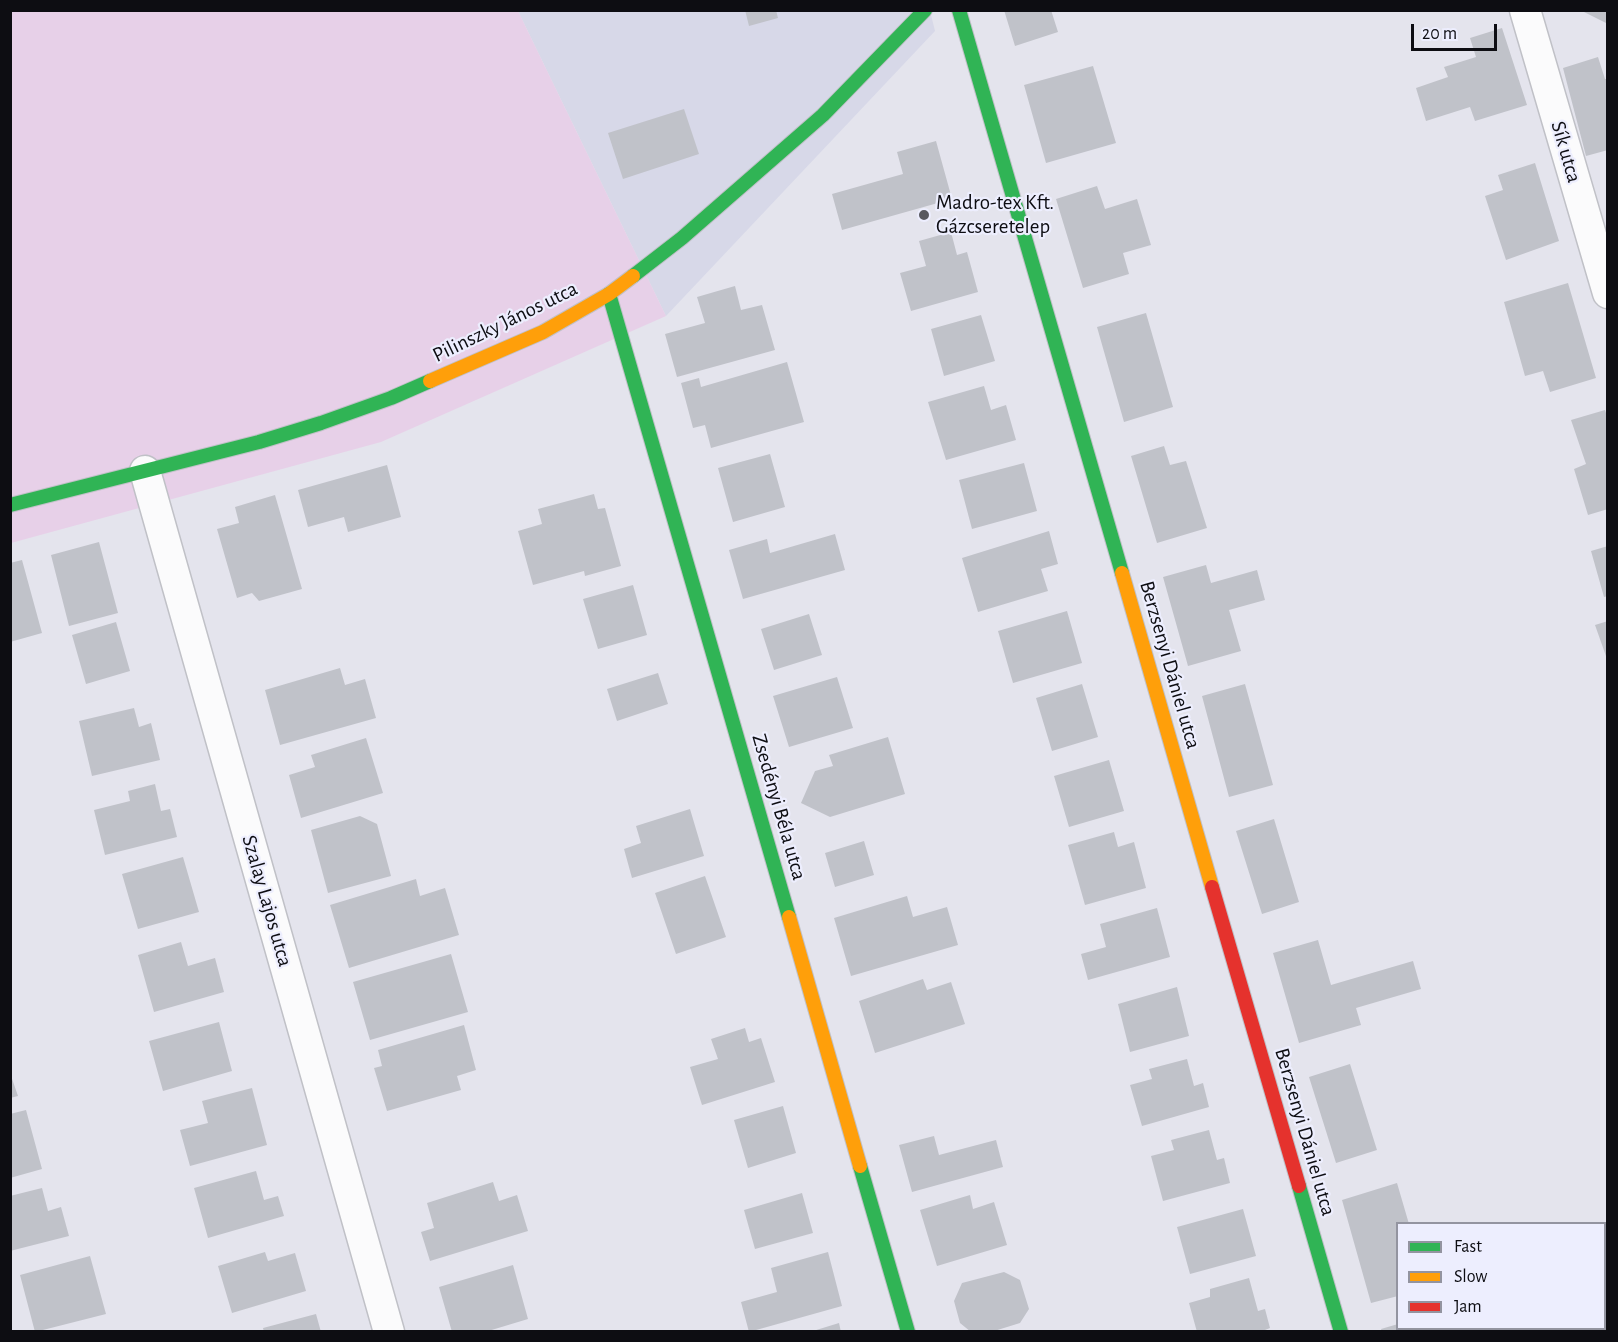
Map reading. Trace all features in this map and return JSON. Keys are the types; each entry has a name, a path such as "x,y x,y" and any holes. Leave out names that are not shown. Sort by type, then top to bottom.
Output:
{"street":[{"name":"Pilinszky János utca","path":"10,505 260,442 391,398 543,332 609,294 682,238 824,116 925,10"},
{"name":"Berzsenyi Dániel utca","path":"959,10 1341,1332"},
{"name":"Sík utca","path":"1526,10 1608,293"},
{"name":"Zsedényi Béla utca","path":"609,294 908,1332"},
{"name":"Szalay Lajos utca","path":"145,471 389,1332"}],"shaded area":[{"path":"11,11 518,11 666,316 381,442 11,543"},
{"path":"518,11 930,11 935,31 666,316"}],"building":[{"path":"745,10 776,10 778,18 749,26"},
{"path":"1004,10 1051,10 1058,32 1015,46"},
{"path":"1580,10 1608,10 1608,24"},
{"path":"1502,28 1527,105 1475,121 1470,107 1426,121 1416,88 1448,77 1444,67 1476,57 1470,38"},
{"path":"1598,57 1605,79 1608,79 1608,150 1586,156 1563,68"},
{"path":"1093,66 1116,143 1046,163 1024,85"},
{"path":"684,109 699,154 623,179 608,133"},
{"path":"936,141 952,199 842,230 832,194 903,174 897,152"},
{"path":"1535,163 1559,241 1506,260 1485,196 1503,190 1498,175"},
{"path":"1097,186 1105,209 1137,199 1151,245 1123,253 1129,274 1083,288 1056,199"},
{"path":"951,232 957,255 967,252 978,292 911,311 900,273 926,266 919,241"},
{"path":"1568,283 1596,378 1550,392 1543,371 1525,376 1504,302"},
{"path":"735,286 741,310 762,305 775,350 677,377 665,334 705,323 697,297"},
{"path":"1146,313 1173,407 1124,422 1097,327"},
{"path":"981,315 995,361 944,376 931,329"},
{"path":"787,362 804,422 711,448 705,425 693,428 681,383 699,378 701,387"},
{"path":"984,386 991,410 1006,405 1016,440 946,460 928,402"},
{"path":"1605,410 1608,419 1608,509 1588,515 1574,469 1586,464 1571,420"},
{"path":"1164,446 1170,465 1186,461 1207,528 1157,543 1131,456"},
{"path":"770,454 785,507 733,522 718,468"},
{"path":"1024,463 1037,511 972,529 959,480"},
{"path":"387,465 401,517 348,532 344,517 308,527 298,490"},
{"path":"594,494 598,509 605,508 621,566 585,576 584,571 533,585 518,531 542,524 538,509"},
{"path":"275,495 302,589 259,601 252,593 237,598 217,529 239,523 235,507"},
{"path":"1049,531 1058,564 1041,569 1048,591 978,612 962,558"},
{"path":"835,534 845,570 743,599 729,550 767,539 770,553"},
{"path":"99,542 118,613 69,626 51,555"},
{"path":"1608,546 1608,596 1604,597 1591,551"},
{"path":"22,560 42,633 10,642 10,563"},
{"path":"1206,565 1211,583 1257,570 1265,600 1229,610 1241,651 1188,666 1163,577"},
{"path":"633,585 647,635 598,649 583,599"},
{"path":"1067,611 1082,663 1013,683 998,631"},
{"path":"809,614 822,655 774,670 761,629"},
{"path":"1608,621 1608,659 1607,659 1595,625"},
{"path":"116,622 130,671 86,684 72,635"},
{"path":"340,668 345,685 365,679 376,718 280,745 265,690"},
{"path":"658,673 668,704 617,721 607,689"},
{"path":"837,677 853,728 789,747 773,696"},
{"path":"1082,684 1098,737 1052,751 1036,698"},
{"path":"1245,684 1273,785 1229,797 1202,696"},
{"path":"134,708 139,727 151,723 160,760 92,776 79,721"},
{"path":"888,737 905,794 830,817 801,803 815,771 833,766 829,755"},
{"path":"366,738 383,793 301,818 289,775 315,767 311,755"},
{"path":"1109,760 1124,811 1069,827 1054,776"},
{"path":"155,784 161,811 170,809 177,837 105,855 94,810 130,801 128,791"},
{"path":"690,809 704,856 632,878 624,849 641,843 636,826"},
{"path":"360,816 377,824 391,876 328,893 311,830"},
{"path":"1274,819 1299,902 1262,914 1236,831"},
{"path":"1114,832 1118,847 1134,842 1146,888 1085,905 1068,845"},
{"path":"864,841 874,875 835,887 825,853"},
{"path":"183,857 199,912 138,929 122,874"},
{"path":"705,876 726,937 676,954 655,893"},
{"path":"416,879 420,896 445,888 459,935 349,968 330,905"},
{"path":"907,896 913,917 947,907 958,945 851,976 834,918"},
{"path":"1157,908 1170,957 1088,980 1081,954 1106,947 1100,924"},
{"path":"1318,940 1331,985 1413,961 1421,989 1356,1008 1361,1025 1299,1043 1273,953"},
{"path":"181,942 188,966 215,958 224,992 154,1012 138,955"},
{"path":"451,954 468,1012 370,1040 353,982"},
{"path":"923,979 927,990 951,982 965,1024 875,1053 859,1001"},
{"path":"1177,987 1189,1036 1130,1052 1118,1004"},
{"path":"219,1022 232,1071 163,1091 149,1041"},
{"path":"464,1025 476,1070 457,1076 461,1090 387,1111 374,1068 382,1066 378,1050"},
{"path":"745,1028 749,1042 761,1038 775,1082 702,1105 690,1067 718,1059 711,1039"},
{"path":"1187,1059 1194,1086 1203,1083 1209,1107 1142,1126 1130,1085 1152,1079 1149,1069"},
{"path":"1350,1064 1377,1150 1336,1163 1309,1077"},
{"path":"10,1073 18,1096 10,1098"},
{"path":"252,1088 267,1145 190,1166 180,1130 208,1123 202,1101"},
{"path":"783,1106 796,1153 748,1168 734,1120"},
{"path":"26,1110 42,1169 10,1178 10,1114"},
{"path":"1209,1130 1217,1160 1224,1158 1230,1183 1163,1201 1151,1156 1174,1150 1171,1140"},
{"path":"934,1136 939,1155 996,1140 1003,1167 912,1192 899,1145"},
{"path":"256,1171 264,1200 278,1196 284,1216 208,1238 194,1188"},
{"path":"493,1182 499,1201 517,1195 528,1231 430,1261 421,1232 434,1228 427,1203"},
{"path":"1397,1183 1408,1222 1396,1222 1396,1297 1371,1303 1342,1200"},
{"path":"42,1188 48,1211 61,1207 69,1236 10,1251 10,1196"},
{"path":"802,1193 813,1233 755,1249 744,1210"},
{"path":"970,1195 973,1209 994,1202 1007,1245 937,1266 920,1210"},
{"path":"1243,1209 1256,1256 1190,1274 1177,1227"},
{"path":"265,1252 268,1261 295,1253 306,1291 232,1313 218,1266"},
{"path":"828,1252 842,1306 749,1332 741,1302 777,1292 771,1268"},
{"path":"90,1256 106,1314 35,1332 20,1275"},
{"path":"513,1265 528,1319 485,1332 452,1332 439,1287"},
{"path":"1004,1272 1020,1280 1029,1309 1020,1323 991,1332 971,1332 960,1323 954,1301 962,1283"},
{"path":"1249,1278 1258,1311 1265,1309 1270,1328 1260,1332 1197,1332 1189,1303 1210,1297 1210,1289"},
{"path":"316,1314 321,1332 264,1332 263,1328"},
{"path":"839,1323 841,1332 813,1332 813,1331"},
{"path":"1396,1325 1396,1330 1436,1330 1437,1332 1382,1332 1381,1329"}],"traffic: fast":[{"path":"633,276 682,238 823,115 925,10"},
{"path":"959,10 1122,573"},
{"path":"609,294 789,917"},
{"path":"10,505 259,442 321,423 391,398 430,381"},
{"path":"860,1166 908,1332"},
{"path":"1299,1186 1341,1332"}],"traffic: slow":[{"path":"430,381 543,332 609,294 633,276"},
{"path":"1122,573 1212,887"},
{"path":"789,917 860,1166"}],"traffic: jam":[{"path":"1212,887 1299,1186"}],"place":[{"name":"Madro-tex Kft. Gázcseretelep","path":"924,215"}]}
